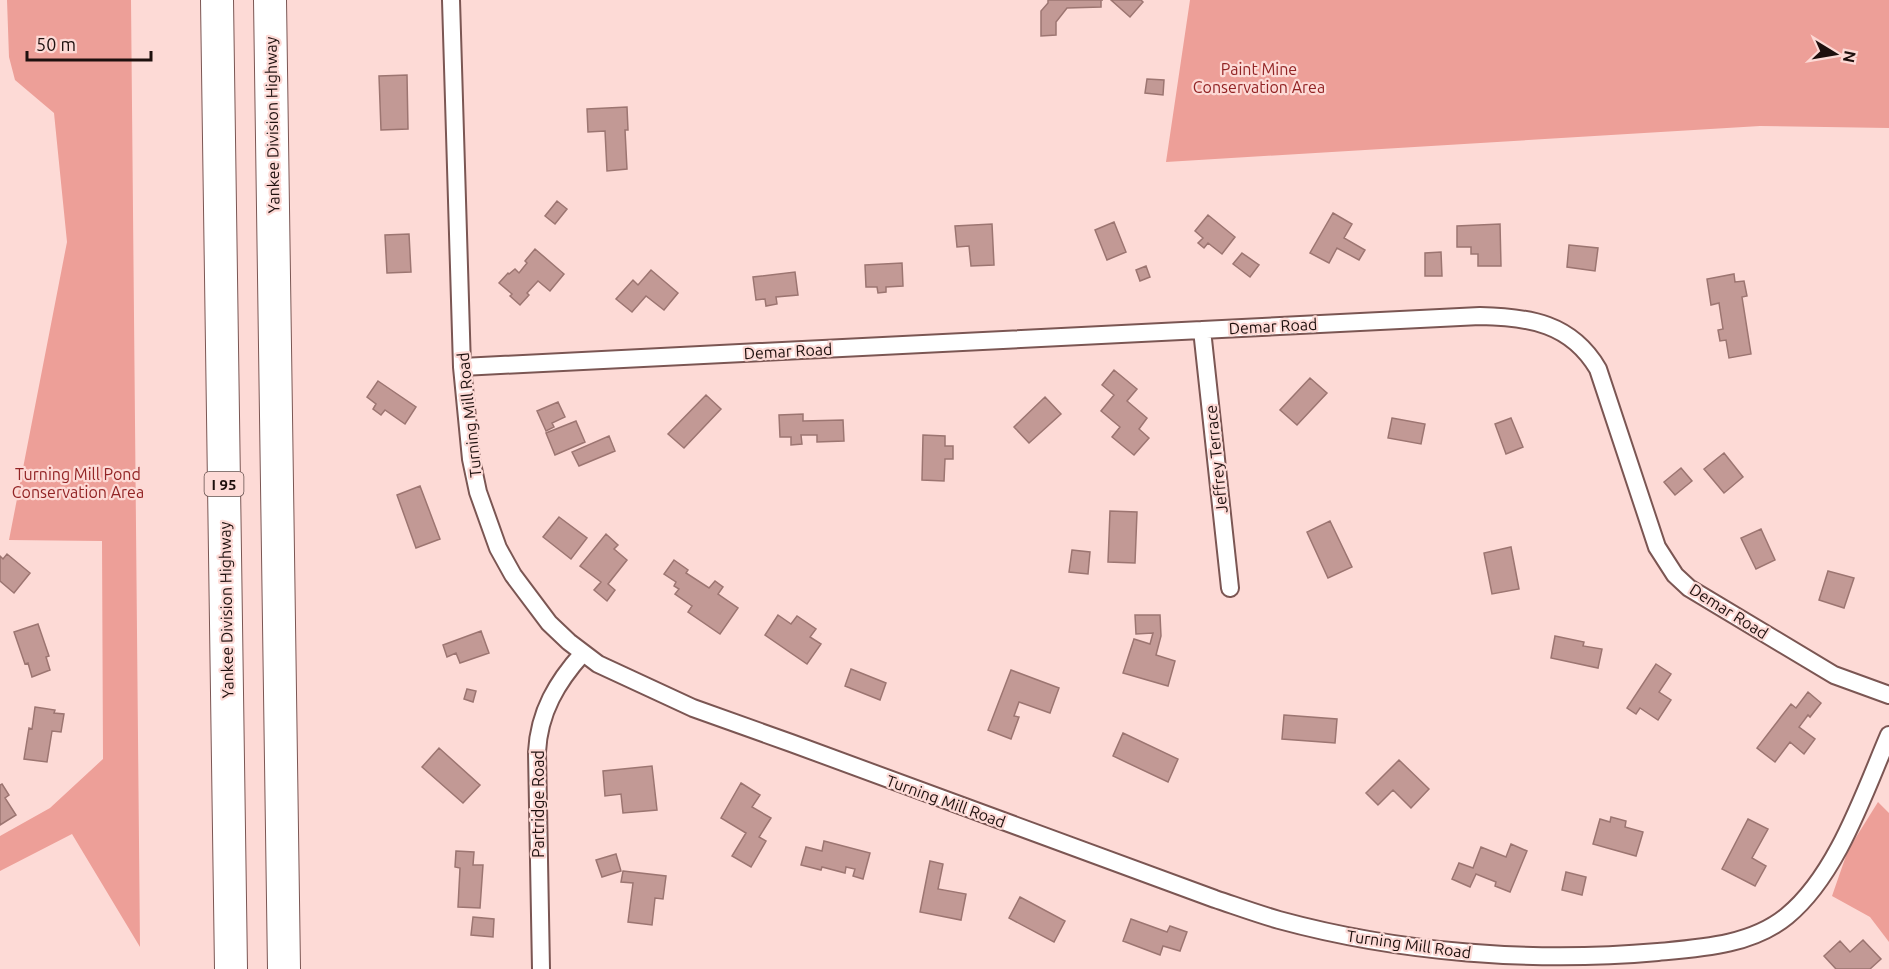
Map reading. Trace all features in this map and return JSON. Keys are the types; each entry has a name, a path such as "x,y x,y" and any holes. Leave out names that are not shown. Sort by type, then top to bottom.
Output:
{"highway":[{"name":"Yankee Division Highway","path":"217,0 231,969"},
{"name":"Yankee Division Highway","path":"270,0 284,969"},
{"path":"283,917 293,969"}],"street":[{"name":"Turning Mill Road","path":"451,0 462,367 471,459 478,492 498,548 513,575 536,607 569,642 598,664 693,708 791,742 1203,895 1279,920 1409,945 1483,954 1616,962 1730,942 1758,934 1787,916 1813,888 1839,848 1889,735"},
{"name":"Demar Road","path":"462,367 1480,316 1524,319 1556,328 1583,348 1598,369 1657,547 1675,576 1689,588 1834,675 1889,695"},
{"name":"Jeffrey Terrace","path":"1202,330 1230,588"},
{"name":"Partridge Road","path":"541,969 537,752 539,733 545,711 556,688 583,653"}],"green space":[{"name":"Turning Mill Pond Conservation Area","path":"7,0 131,0 140,947 72,834 0,871 0,836 50,808 103,759 102,541 9,540 67,242 54,113 15,80 9,57"},
{"name":"Paint Mine Conservation Area","path":"1190,0 1889,0 1889,128 1760,126 1166,162"},
{"path":"1878,802 1889,813 1889,942 1870,917 1832,896 1848,850"}],"building":[{"path":"1048,0 1101,0 1101,7 1067,8 1056,22 1056,35 1041,36 1041,11"},
{"path":"1111,0 1141,0 1143,2 1130,17"},
{"path":"407,75 408,129 381,130 379,76"},
{"path":"1147,79 1164,80 1163,95 1145,93"},
{"path":"627,107 628,130 625,130 627,169 607,171 605,131 588,132 587,109"},
{"path":"557,201 567,209 555,224 545,216"},
{"path":"1333,213 1352,224 1344,238 1365,250 1359,260 1337,248 1329,263 1310,253"},
{"path":"1208,215 1235,237 1222,254 1208,243 1204,248 1198,243 1203,238 1195,231"},
{"path":"1114,222 1126,252 1107,260 1095,230"},
{"path":"992,224 994,265 971,266 969,246 957,247 955,226"},
{"path":"1500,224 1501,266 1478,266 1478,254 1471,254 1471,247 1457,247 1457,226"},
{"path":"409,234 411,272 387,273 385,235"},
{"path":"1569,245 1598,248 1595,271 1567,267"},
{"path":"535,249 564,274 550,291 538,281 520,305 510,296 512,294 499,283 515,269 519,273"},
{"path":"1441,252 1442,276 1425,276 1425,253"},
{"path":"1242,253 1259,265 1250,277 1233,264"},
{"path":"902,263 903,286 886,287 886,292 878,293 877,287 866,287 865,265"},
{"path":"1146,266 1150,277 1140,281 1136,270"},
{"path":"651,270 678,293 664,310 646,296 632,312 616,299 633,280 638,285"},
{"path":"795,272 798,295 776,297 777,304 766,306 765,299 756,300 753,277"},
{"path":"1734,274 1735,282 1744,281 1747,296 1742,297 1751,354 1729,358 1726,340 1720,341 1718,330 1723,329 1719,303 1711,305 1707,279"},
{"path":"1114,370 1137,389 1127,401 1147,418 1139,429 1149,438 1134,455 1112,437 1120,427 1101,411 1114,395 1102,385"},
{"path":"1310,378 1327,393 1297,425 1280,410"},
{"path":"378,381 416,407 405,424 385,410 381,415 373,409 376,404 367,397"},
{"path":"706,395 721,409 684,448 668,434"},
{"path":"1045,397 1061,414 1029,443 1014,427"},
{"path":"558,402 565,417 552,423 554,427 546,431 537,411"},
{"path":"803,414 803,421 843,420 844,441 817,442 817,435 801,435 802,444 791,445 791,437 780,437 779,415"},
{"path":"1392,418 1425,424 1421,444 1388,438"},
{"path":"1511,418 1523,447 1506,454 1495,424"},
{"path":"576,421 585,442 555,455 546,433"},
{"path":"923,435 945,436 945,446 953,446 953,459 945,459 944,481 922,480"},
{"path":"609,436 615,451 579,466 572,452"},
{"path":"1724,453 1743,477 1724,493 1704,469"},
{"path":"1681,468 1692,481 1675,495 1664,482"},
{"path":"420,486 440,539 416,548 397,495"},
{"path":"1110,511 1137,512 1135,563 1108,562"},
{"path":"559,517 587,538 571,559 543,537"},
{"path":"1330,521 1352,567 1328,578 1307,532"},
{"path":"1761,529 1775,560 1756,569 1741,538"},
{"path":"606,534 618,545 614,549 627,560 608,584 615,590 607,601 594,590 601,582 580,566"},
{"path":"1511,547 1519,589 1492,594 1484,553"},
{"path":"1072,550 1090,552 1088,574 1069,572"},
{"path":"7,554 30,573 14,593 0,581 0,556 3,559"},
{"path":"674,560 688,570 686,573 709,588 715,581 723,587 718,594 738,608 720,634 688,612 692,606 675,594 679,589 674,586 676,582 664,574"},
{"path":"1828,571 1854,578 1844,608 1819,600"},
{"path":"778,615 791,624 797,616 816,629 810,637 821,644 807,664 765,635"},
{"path":"1135,615 1160,615 1161,636 1156,655 1175,661 1168,686 1123,673 1134,639 1150,644 1153,633 1136,634"},
{"path":"38,624 49,656 46,657 50,670 32,677 14,632"},
{"path":"481,631 489,653 460,663 456,653 447,657 443,645"},
{"path":"1555,636 1584,642 1583,646 1602,649 1598,668 1551,658"},
{"path":"1656,664 1671,674 1659,692 1671,700 1658,720 1640,708 1636,714 1627,708"},
{"path":"851,669 886,683 880,700 845,686"},
{"path":"1011,670 1059,688 1050,713 1019,702 1014,716 1019,717 1011,739 988,730"},
{"path":"467,689 476,691 473,702 464,699"},
{"path":"1808,692 1821,703 1799,727 1815,739 1804,754 1790,742 1775,762 1757,748 1791,704 1796,708"},
{"path":"35,707 64,714 61,732 52,731 47,762 24,759"},
{"path":"1284,715 1337,719 1335,743 1282,739"},
{"path":"1123,733 1178,759 1168,782 1113,756"},
{"path":"439,748 480,785 463,803 422,767"},
{"path":"1399,760 1429,789 1411,808 1393,790 1378,805 1366,793"},
{"path":"652,766 657,810 623,813 621,794 605,796 603,771"},
{"path":"741,783 760,795 752,807 771,818 759,837 766,841 751,867 732,856 746,833 721,818"},
{"path":"2,784 9,795 5,798 16,815 0,825 0,785"},
{"path":"1611,817 1626,821 1625,827 1643,832 1636,856 1593,844 1600,819 1610,822"},
{"path":"1748,819 1768,829 1752,858 1766,866 1755,886 1722,869"},
{"path":"824,841 870,853 863,879 853,876 855,869 846,867 845,873 801,865 806,847 822,851"},
{"path":"1511,844 1527,851 1510,892 1495,886 1496,882 1476,874 1470,887 1452,879 1459,863 1473,868 1481,847 1506,857"},
{"path":"456,851 474,852 473,865 483,865 480,908 458,907 460,868 455,867"},
{"path":"616,854 621,871 602,877 596,860"},
{"path":"930,861 943,864 938,889 966,894 961,920 920,912"},
{"path":"623,871 666,876 663,899 655,898 652,925 628,922 633,883 621,882"},
{"path":"1566,872 1586,877 1582,895 1562,890"},
{"path":"1020,897 1065,921 1054,942 1009,918"},
{"path":"473,917 494,919 493,937 471,935"},
{"path":"1131,919 1167,932 1170,926 1187,932 1180,951 1163,946 1160,955 1123,941"},
{"path":"1863,940 1881,959 1870,969 1836,969 1824,956 1840,941 1850,952"}]}
